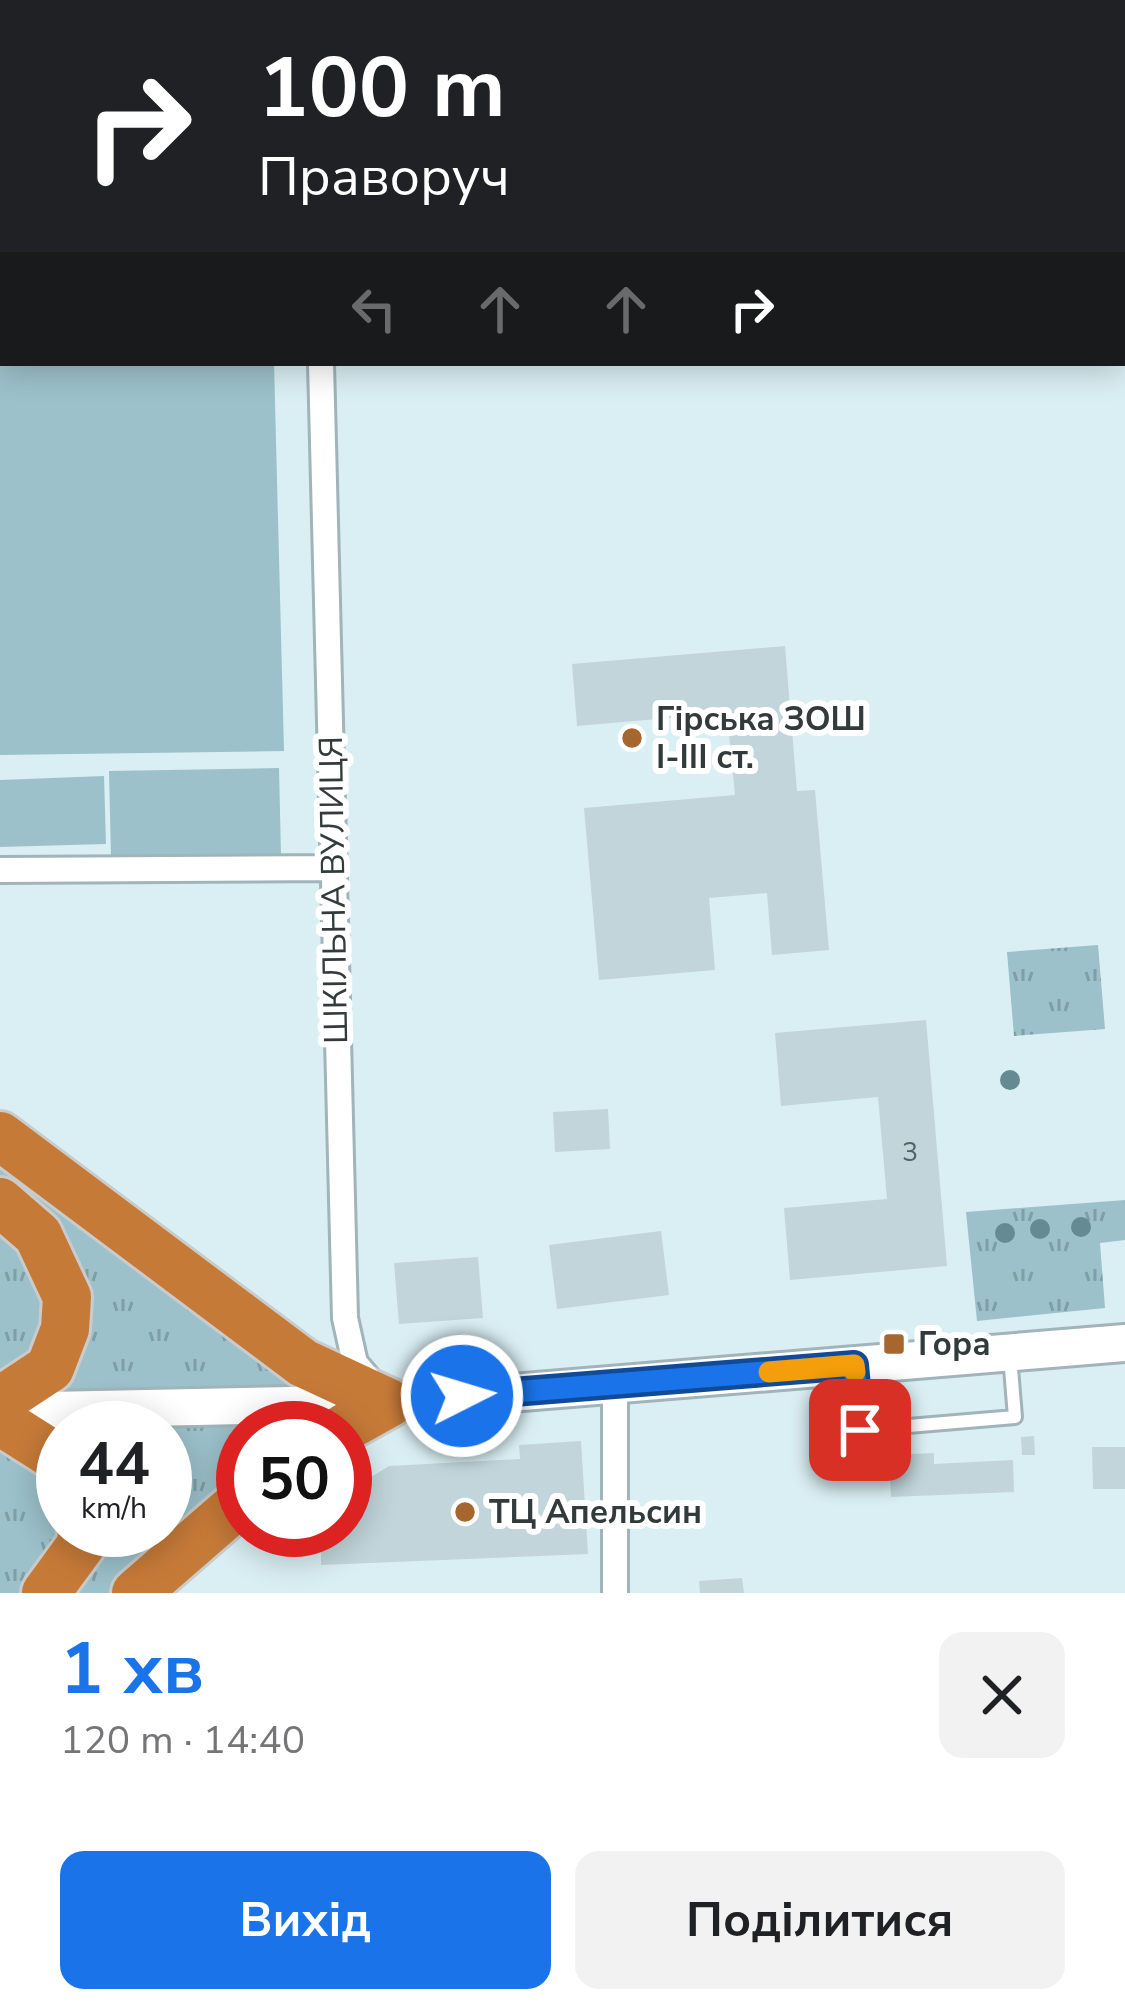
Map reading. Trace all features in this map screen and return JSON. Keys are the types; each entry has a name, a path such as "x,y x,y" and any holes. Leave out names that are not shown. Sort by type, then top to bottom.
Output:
{"highway":[{"path":"0,1136 302,1363 389,1403"},
{"path":"0,1202 38,1235 67,1298 65,1329 50,1368 0,1401"},
{"path":"372,1412 389,1403"},
{"path":"0,1421 36,1444"},
{"path":"158,1584 216,1527"},
{"path":"46,1593 72,1557"}],"main road":[{"path":"0,1412 389,1403 1125,1343"}],"street":[{"name":"ШКІЛЬНА ВУЛИЦЯ","path":"321,366 345,1318 355,1364 389,1403"},
{"path":"0,869 334,868"},
{"path":"615,1383 615,1593"}],"lane":[{"path":"854,1365 860,1430 1015,1417 1010,1352"}],"green space":[{"path":"0,366 274,366 284,751 0,755"},
{"path":"279,768 281,855 111,858 109,771"},
{"path":"104,776 106,844 0,847 0,780"},
{"path":"1098,945 1105,1029 1014,1036 1007,952"},
{"path":"0,1136 302,1363 327,1401 216,1401 216,1523 192,1544 192,1401 36,1401 36,1557 177,1557 136,1593 0,1593"},
{"path":"1125,1200 1125,1240 1100,1243 1105,1308 977,1321 966,1212"}],"building":[{"path":"785,646 797,791 815,790 829,950 772,955 767,893 709,898 715,970 599,980 584,808 735,795 727,713 577,726 572,664"},
{"path":"926,1020 947,1266 790,1280 784,1208 887,1199 878,1097 781,1106 775,1033"},
{"path":"608,1109 610,1149 555,1152 553,1112"},
{"path":"661,1231 669,1295 557,1309 549,1245"},
{"path":"478,1257 483,1318 399,1324 394,1263"},
{"path":"1034,1436 1035,1455 1022,1455 1021,1437"},
{"name":"ТЦ Апельсин","path":"581,1441 588,1554 321,1565 321,1557 372,1557 372,1476 389,1466 520,1459 519,1445"},
{"path":"1092,1447 1125,1447 1125,1489 1093,1489"},
{"path":"934,1453 934,1464 1013,1460 1014,1492 891,1497 889,1455"},
{"path":"742,1578 744,1593 700,1593 699,1581"}],"slow traffic":[{"path":"769,1372 854,1365 855,1372"}],"place":[{"name":"Гірська ЗОШ І-ІІІ ст.","path":"632,738"},
{"name":"Гора","path":"894,1344"},
{"name":"ТЦ Апельсин","path":"465,1512"}],"route":[{"path":"462,1396 854,1365 860,1430"}]}
